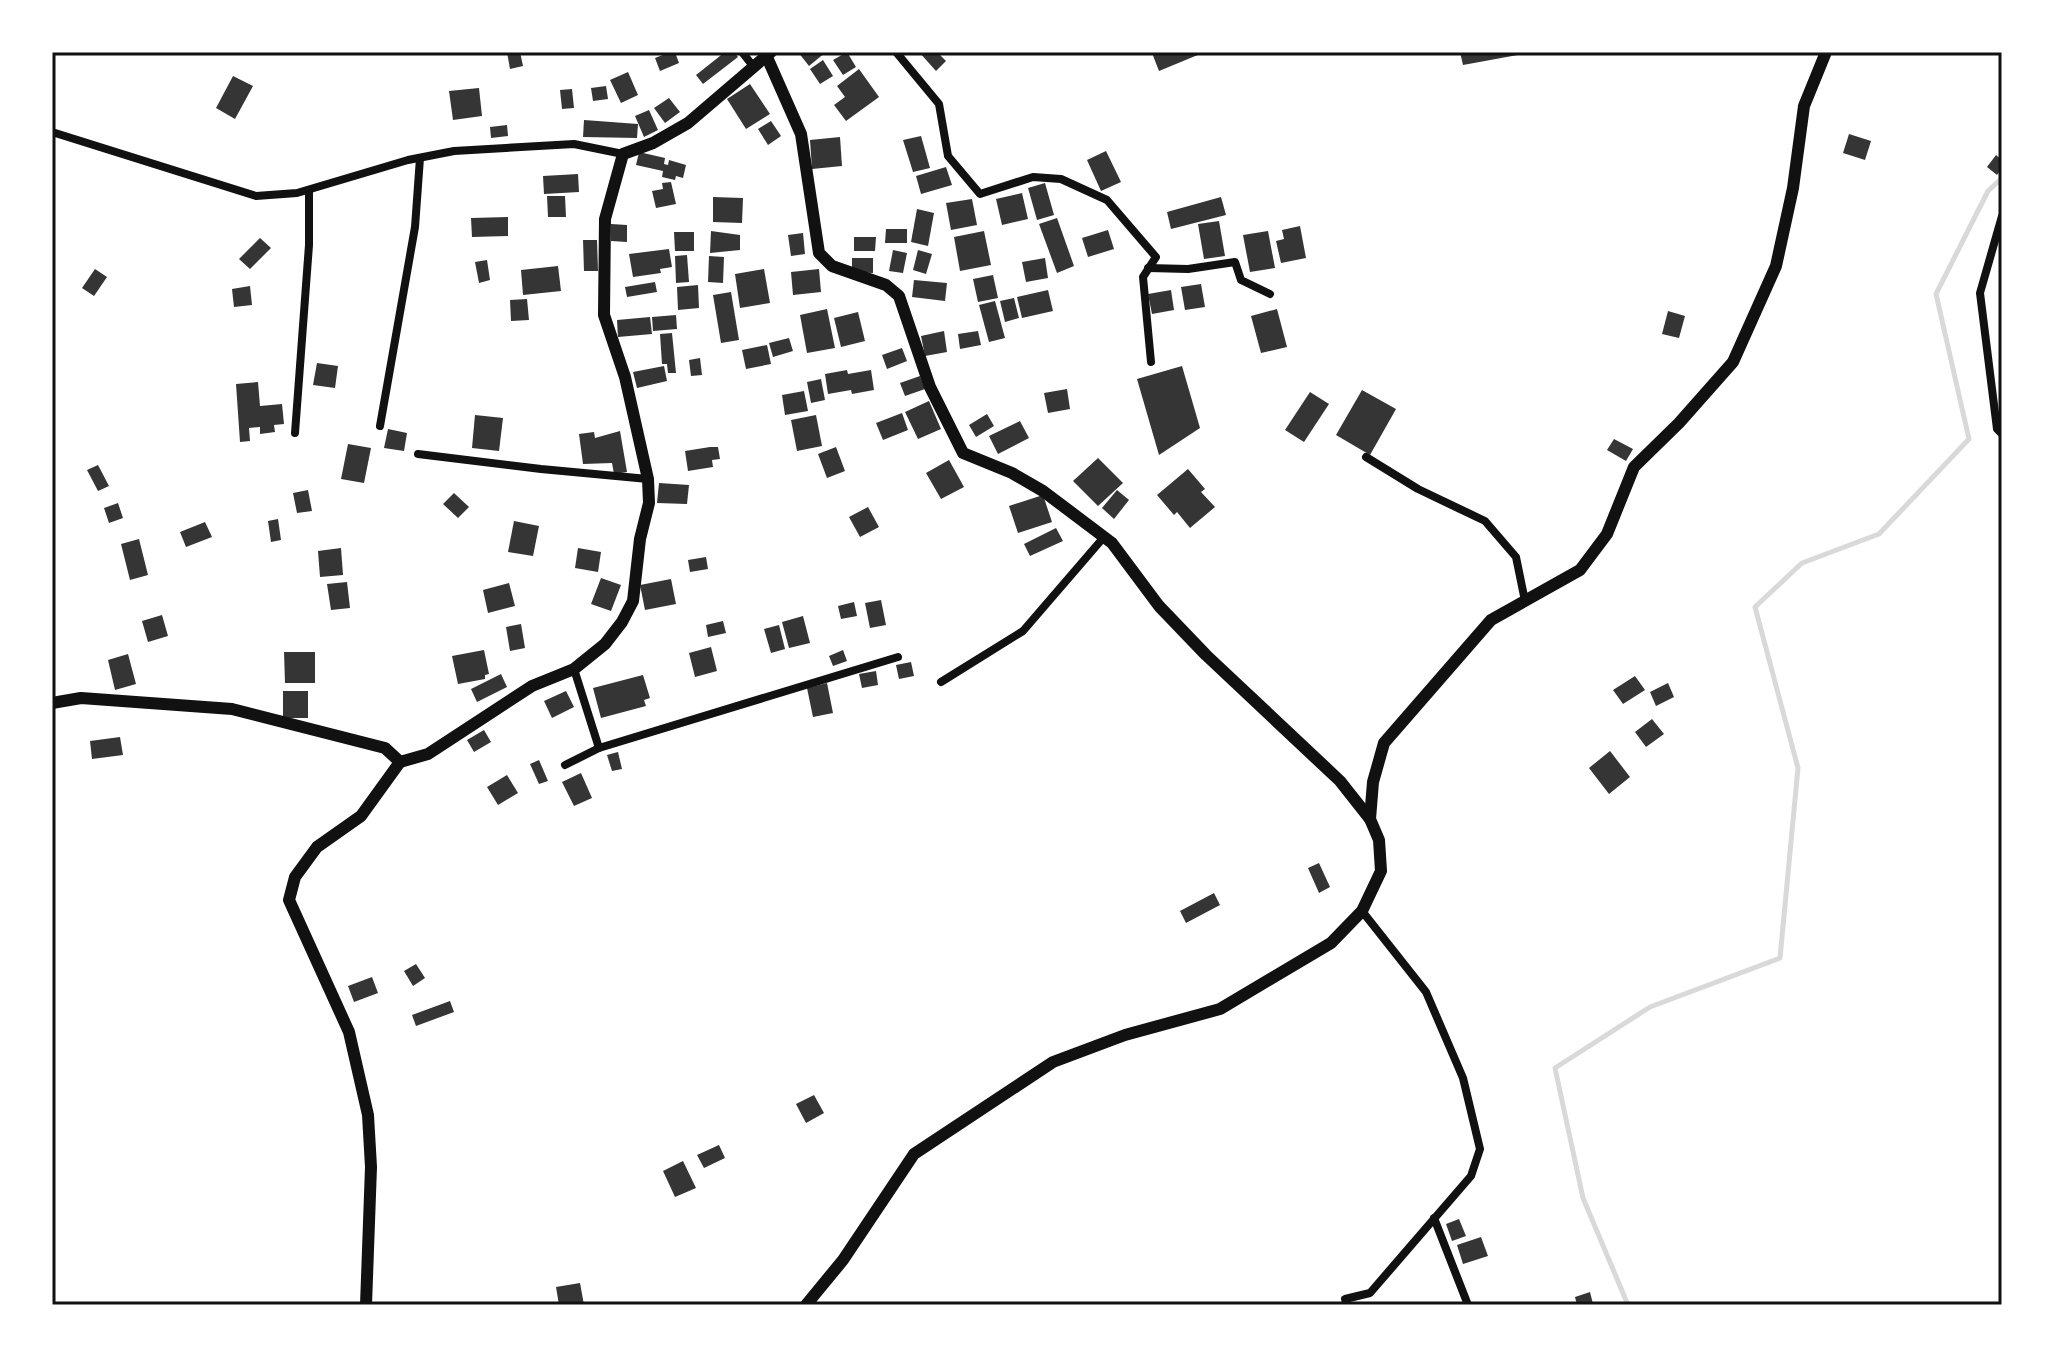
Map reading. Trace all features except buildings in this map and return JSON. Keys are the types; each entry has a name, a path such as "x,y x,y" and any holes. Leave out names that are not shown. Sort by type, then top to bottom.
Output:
{"street":[{"path":"742,52 753,66"},
{"path":"896,52 939,104 948,156 980,194 1033,177 1061,179 1107,200 1156,257 1143,277 1151,362"},
{"path":"1370,819 1373,782 1384,743 1491,620 1580,570 1607,534 1634,467 1679,423 1733,362 1776,266 1793,188 1804,106 1826,52"},
{"path":"52,132 256,196 309,190 454,151 574,144 623,154 653,143 688,123 769,53 801,134 819,253 832,266 886,285 899,296 930,387 963,453 1012,473 1043,491 1112,543 1159,606 1206,655 1340,781 1370,819 1379,840 1381,871 1362,911 1331,943 1220,1009 1125,1035 1053,1062 914,1154 843,1260 806,1305"},
{"path":"366,1305 371,1167 368,1115 349,1032 289,900 295,877 317,847 361,816 400,762 428,754 532,686 574,669 605,644 633,601 640,539 649,503 648,479 628,389 604,315 605,219 623,154"},
{"path":"380,426 415,227 420,158"},
{"path":"295,433 309,245 309,190"},
{"path":"2002,216 1980,293 1997,429 2002,434"},
{"path":"1148,268 1188,269 1235,262 1241,280 1270,294"},
{"path":"418,454 648,479"},
{"path":"1366,457 1418,489 1485,521 1516,557 1525,601"},
{"path":"941,682 1023,631 1104,537"},
{"path":"565,765 599,748 898,657"},
{"path":"574,669 599,748"},
{"path":"52,703 81,698 232,709 385,748 400,762"},
{"path":"1347,1305 1345,1299 1370,1293 1471,1176 1480,1149 1463,1078 1426,992 1362,911"},
{"path":"1434,1218 1468,1305"}],"waterway":[{"path":"1628,1305 1583,1198 1555,1068 1650,1007 1780,958 1798,768 1755,607 1802,563 1879,534 1969,439 1936,294 1988,191 2002,178"}]}
